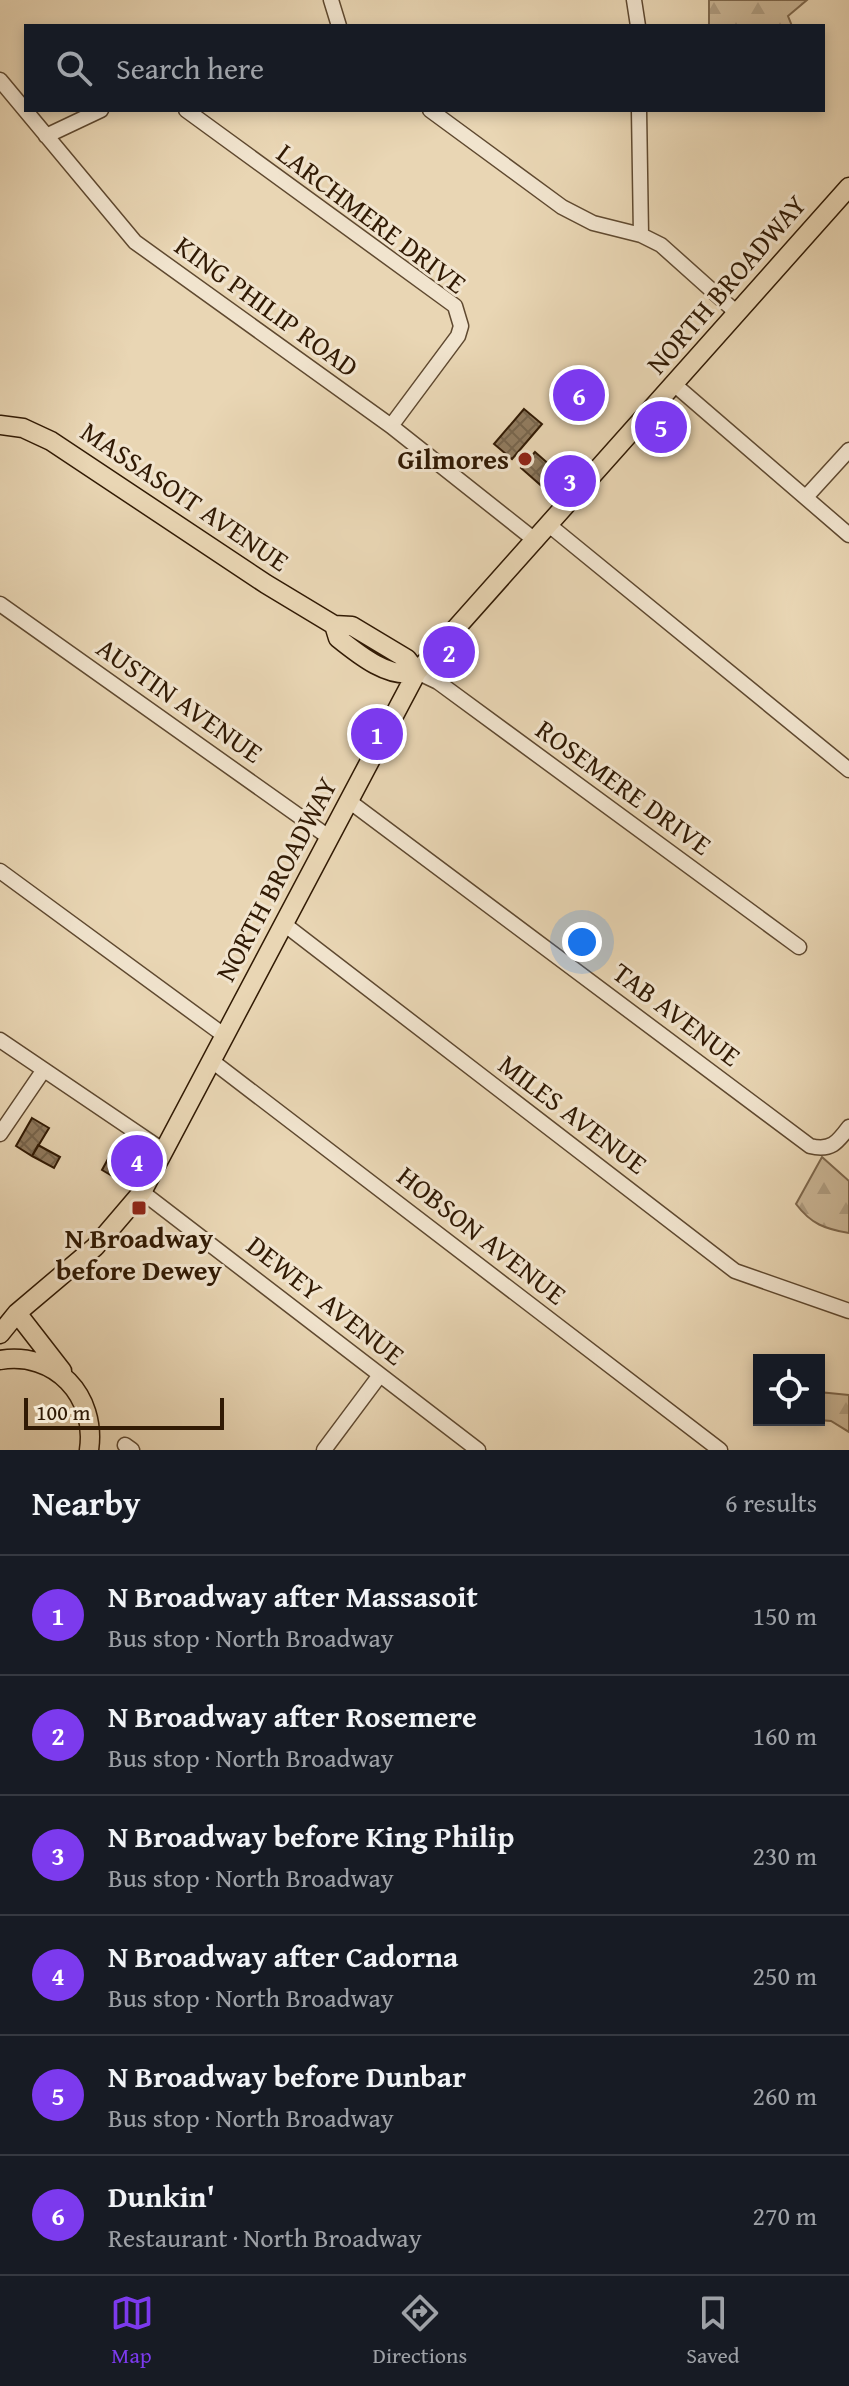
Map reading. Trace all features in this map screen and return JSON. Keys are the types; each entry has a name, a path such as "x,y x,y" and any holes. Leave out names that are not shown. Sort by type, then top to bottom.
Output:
{"main road":[{"name":"NORTH BROADWAY","path":"0,1334 8,1315 86,1255 142,1192 417,672 849,187"},
{"name":"MASSASOIT AVENUE","path":"0,425 23,428 51,441 266,584 334,625 352,626 407,659 417,672"},
{"path":"8,1315 74,1387 89,1419 89,1450"},
{"path":"0,1360 38,1362 58,1372 74,1387"}],"street":[{"path":"331,0 338,24"},
{"path":"634,0 638,24"},
{"name":"KING PHILIP ROAD","path":"0,80 24,109"},
{"name":"KING PHILIP ROAD","path":"26,112 135,242 391,426 536,541"},
{"path":"46,136 97,112"},
{"name":"LARCHMERE DRIVE","path":"189,112 455,306 461,326 458,336 391,426"},
{"path":"437,112 577,216 641,235 661,245 737,313"},
{"path":"639,112 641,235"},
{"path":"675,385 849,535"},
{"path":"806,497 849,450"},
{"path":"549,525 849,770"},
{"name":"AUSTIN AVENUE","path":"0,604 330,838"},
{"name":"ROSEMERE DRIVE","path":"417,672 438,682 799,947"},
{"name":"TAB AVENUE","path":"349,801 810,1146 823,1149 835,1145 849,1127"},
{"path":"0,871 225,1036"},
{"name":"MILES AVENUE","path":"284,924 735,1271 849,1311"},
{"path":"0,1040 164,1151"},
{"name":"HOBSON AVENUE","path":"212,1061 720,1450"},
{"path":"0,1134 43,1071"},
{"name":"DEWEY AVENUE","path":"142,1192 478,1450"},
{"path":"324,1450 380,1375"}],"green space":[{"path":"709,0 807,0 788,16 791,24 709,24"},
{"path":"822,1157 849,1181 849,1233 819,1224 796,1204"},
{"path":"825,1393 849,1395 849,1432 825,1420"}],"building":[{"path":"577,373 600,389 579,414 559,393"},
{"path":"524,409 542,424 512,459 494,444"},
{"path":"535,452 559,473 545,489 521,468"},
{"path":"32,1118 49,1128 32,1156 16,1146"},
{"path":"38,1145 60,1157 54,1168 32,1156"},
{"path":"115,1146 138,1159 124,1183 102,1170"}],"place":[{"name":"Dunkin'","path":"579,395"},
{"name":"N Broadway before Dunbar","path":"661,427"},
{"name":"Gilmores","path":"525,459"},
{"name":"N Broadway before King Philip","path":"570,481"},
{"name":"N Broadway after Rosemere","path":"449,652"},
{"name":"N Broadway after Massasoit","path":"377,734"},
{"name":"N Broadway after Cadorna","path":"137,1161"},
{"name":"N Broadway before Dewey","path":"139,1208"}]}
